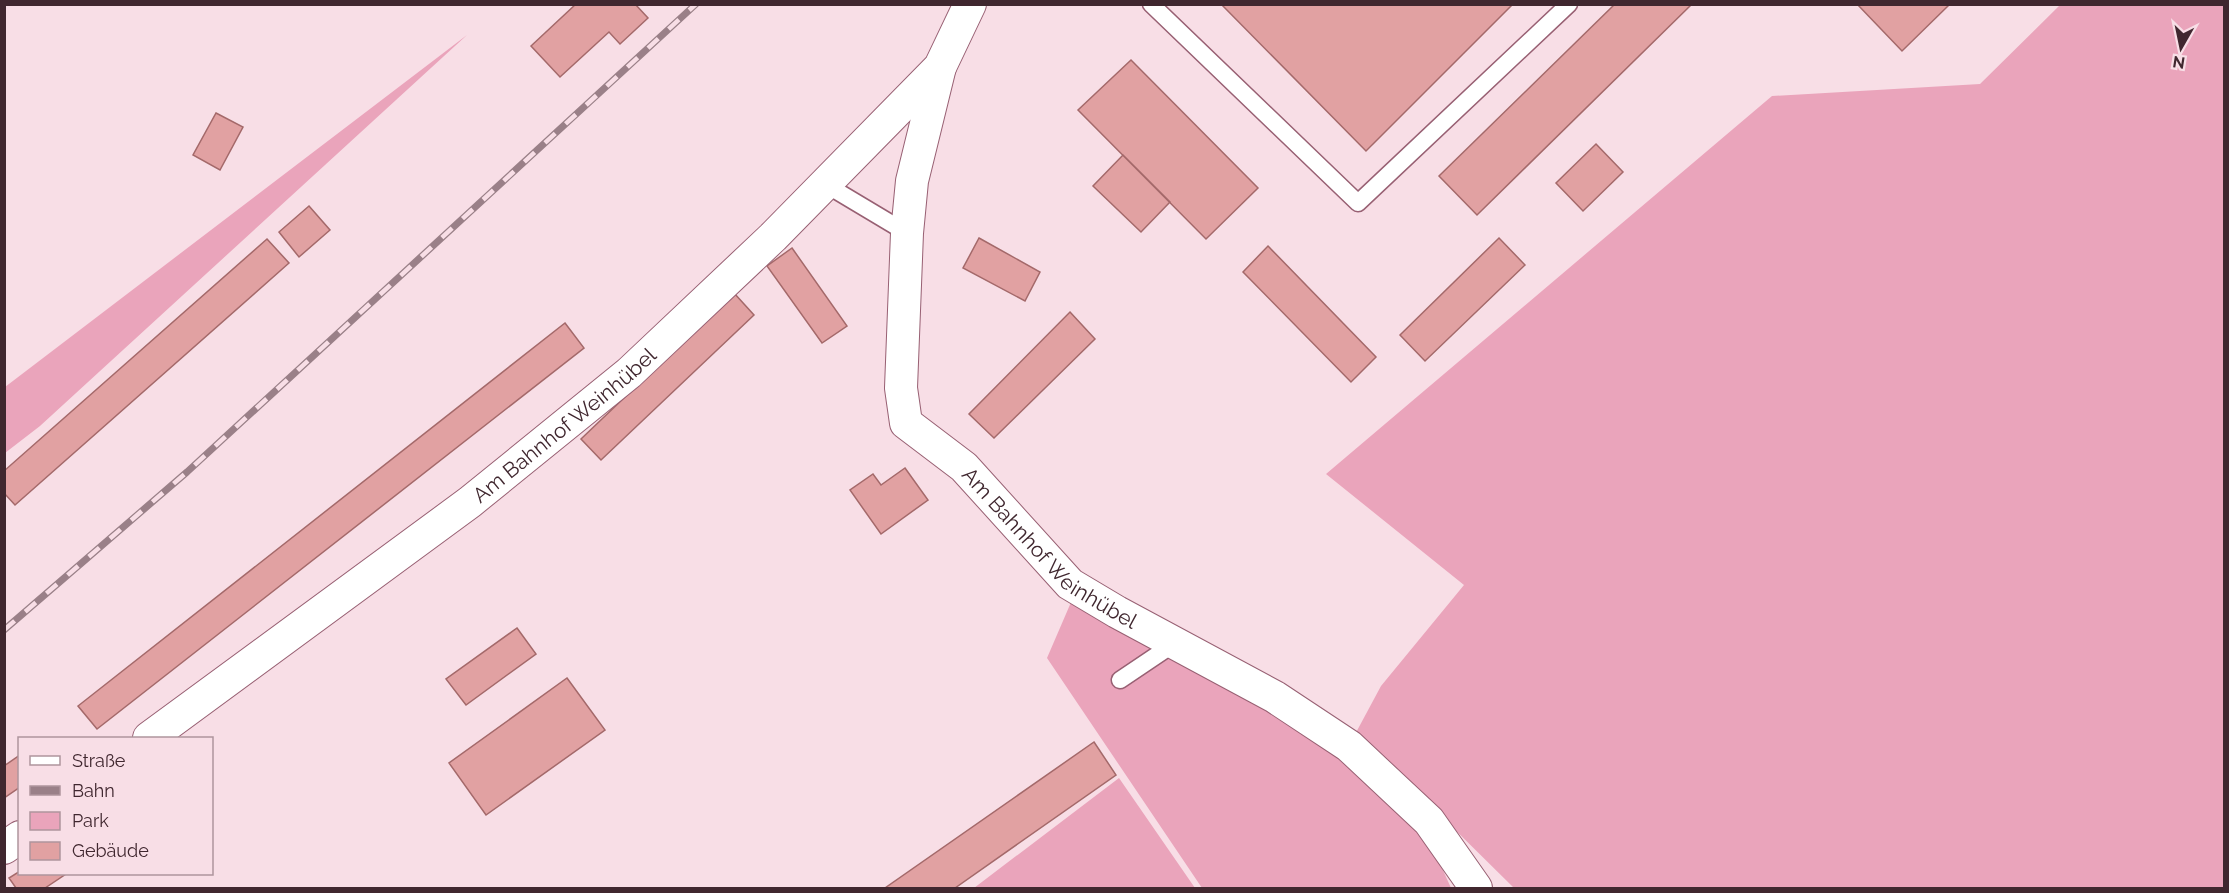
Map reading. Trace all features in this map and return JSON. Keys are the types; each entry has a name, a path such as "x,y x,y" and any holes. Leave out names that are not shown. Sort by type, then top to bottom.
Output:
{"street":[{"name":"Am Bahnhof Weinhübel","path":"970,4 940,67 912,181 907,233 901,388 906,423 964,467 1070,584 1275,697 1349,746 1430,821 1476,888"},
{"name":"Am Bahnhof Weinhübel","path":"150,737 470,502 603,395 773,237 940,67"},
{"path":"4,848 18,838"}],"lane":[{"path":"1151,4 1358,203 1569,4"},
{"path":"825,183 907,233"},
{"path":"1120,680 1175,643"}],"green space":[{"path":"2060,5 2224,5 2224,888 1514,888 1437,812 1352,740 1381,686 1464,585 1326,474 1772,96 1980,84"},
{"path":"467,35 40,426 5,453 5,387"},
{"path":"1072,600 1345,753 1423,826 1451,888 1202,888 1047,658"},
{"path":"1119,778 1195,888 974,888"}],"building":[{"path":"576,4 635,4 648,18 620,44 609,32 560,77 531,46"},
{"path":"1221,4 1513,4 1366,151"},
{"path":"1615,4 1692,4 1477,215 1439,176"},
{"path":"1857,4 1950,4 1902,51"},
{"path":"1131,60 1258,188 1206,239 1078,110"},
{"path":"216,113 243,127 220,170 193,155"},
{"path":"1596,144 1623,172 1583,211 1556,183"},
{"path":"1123,155 1170,202 1141,232 1093,186"},
{"path":"309,206 330,230 299,257 279,232"},
{"path":"979,238 1040,272 1025,301 963,268"},
{"path":"1499,238 1525,265 1425,361 1400,335"},
{"path":"267,239 289,263 15,505 4,493 4,471"},
{"path":"1268,246 1376,357 1351,382 1243,272"},
{"path":"792,248 847,326 822,343 767,266"},
{"path":"734,293 754,315 601,460 581,439"},
{"path":"1070,312 1095,339 994,438 969,414"},
{"path":"565,323 584,348 97,729 78,706"},
{"path":"905,468 928,500 881,534 850,490 873,474 881,485"},
{"path":"517,628 536,654 466,705 446,679"},
{"path":"567,678 605,730 486,815 449,763"},
{"path":"1094,742 1116,775 955,888 885,888"},
{"path":"18,756 18,788 4,798 4,766"},
{"path":"18,872 18,875 64,875 45,888 16,888 9,878"}],"railway":[{"path":"4,630 187,472 696,4"}]}
